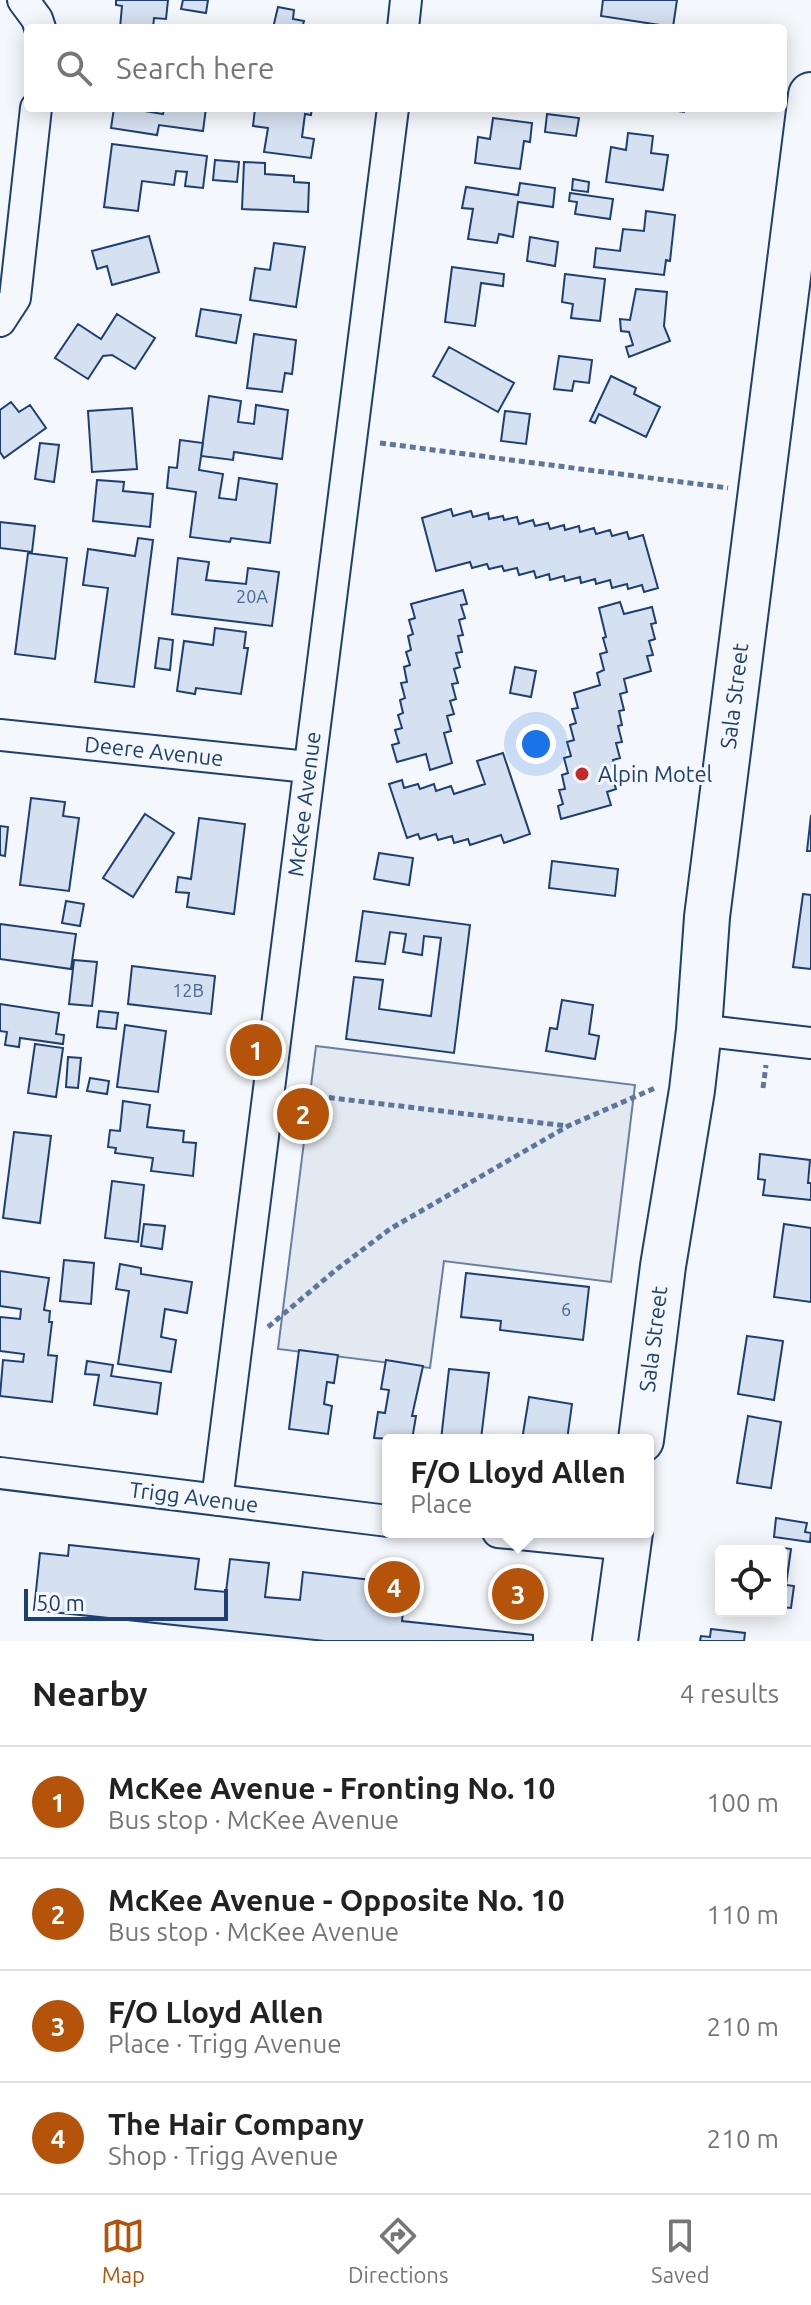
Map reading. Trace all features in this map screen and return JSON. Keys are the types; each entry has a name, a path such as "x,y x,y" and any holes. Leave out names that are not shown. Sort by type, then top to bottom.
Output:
{"highway":[{"name":"Sala Street","path":"642,1434 663,1266 692,1090 707,917 811,95"},
{"path":"615,1641 629,1539"}],"street":[{"path":"23,0 39,24"},
{"path":"403,24 406,0"},
{"path":"0,321 15,298 36,112"},
{"name":"McKee Avenue","path":"217,1500 392,112"},
{"name":"Deere Avenue","path":"0,735 308,767"},
{"path":"699,1030 811,1043"},
{"name":"Trigg Avenue","path":"0,1473 382,1520"}],"path":[{"path":"380,443 760,492"},
{"path":"763,1088 767,1063"},
{"path":"268,1327 390,1229 568,1126 655,1088"},
{"path":"299,1094 568,1126"}],"shaded area":[{"path":"316,1046 635,1085 611,1282 444,1261 430,1368 278,1349"}],"building":[{"path":"116,0 168,0 166,19 154,18 153,24 120,24 122,6 116,5"},
{"path":"183,0 208,0 206,13 181,9"},
{"path":"603,0 677,0 673,24 601,16"},
{"path":"278,7 294,10 293,19 304,21 303,24 274,24"},
{"path":"113,112 205,112 203,131 159,125 157,135 111,128"},
{"path":"255,112 311,112 311,115 305,114 302,137 314,139 311,158 264,152 268,128 253,126"},
{"path":"547,114 579,118 576,136 545,132"},
{"path":"493,118 532,123 530,142 524,141 520,169 475,163 478,137 490,139"},
{"path":"628,133 653,136 651,153 668,155 663,190 606,182 611,147 626,150"},
{"path":"112,144 207,156 203,188 185,186 187,172 176,171 174,185 142,181 138,211 104,207"},
{"path":"215,160 239,162 237,182 213,180"},
{"path":"244,162 265,163 265,174 294,176 294,182 309,183 308,212 242,209"},
{"path":"573,179 589,182 588,192 572,190"},
{"path":"520,183 555,188 553,207 518,202 513,237 499,234 497,243 468,239 473,209 462,208 466,187 518,195"},
{"path":"570,193 613,199 610,219 575,214 577,202 569,201"},
{"path":"646,211 675,215 670,261 666,260 664,275 594,267 596,248 620,251 623,229 644,231"},
{"path":"149,236 159,272 112,285 107,266 97,269 92,251"},
{"path":"530,237 558,242 555,266 527,261"},
{"path":"274,243 305,247 296,307 250,300 255,268 270,270"},
{"path":"452,267 504,274 503,286 481,283 475,326 445,322"},
{"path":"565,274 605,279 600,321 571,318 573,304 562,302"},
{"path":"636,289 667,292 664,326 670,341 629,357 626,347 633,345 629,332 621,331 620,319 630,320"},
{"path":"201,309 241,315 236,343 196,336"},
{"path":"117,314 155,338 135,369 112,355 103,356 88,379 55,358 78,324 101,339"},
{"path":"254,334 296,340 292,374 285,373 282,392 247,388"},
{"path":"449,347 514,383 498,412 433,376"},
{"path":"559,356 592,360 589,383 574,381 572,391 554,389"},
{"path":"611,376 636,388 634,394 660,407 646,437 599,414 595,423 590,421"},
{"path":"209,396 241,401 238,422 254,424 256,405 288,410 282,459 234,452 233,460 201,456"},
{"path":"11,402 19,412 30,405 46,428 4,458 0,452 0,410"},
{"path":"132,408 137,469 92,472 88,411"},
{"path":"505,411 530,414 526,444 501,441"},
{"path":"180,440 203,443 199,470 223,474 219,498 236,500 239,478 277,484 270,543 190,537 196,492 167,488 169,467 177,468"},
{"path":"40,443 59,445 54,482 35,479"},
{"path":"97,480 124,482 123,491 153,494 150,527 93,521"},
{"path":"451,509 453,516 471,511 473,517 488,513 489,519 517,517 519,524 533,520 535,526 548,523 550,529 564,525 565,530 579,526 580,532 594,528 596,534 610,530 612,536 627,532 629,539 643,535 658,588 644,592 642,585 628,589 627,584 612,588 610,580 596,584 595,579 581,583 580,577 565,581 564,576 550,580 549,574 536,578 534,571 519,575 517,568 504,571 502,566 489,569 487,564 472,568 470,562 436,571 422,518"},
{"path":"0,522 35,526 32,552 0,548"},
{"path":"138,538 153,540 134,687 95,682 108,588 83,585 88,549 135,556"},
{"path":"28,553 67,558 55,659 15,654"},
{"path":"178,558 209,562 206,580 246,584 248,568 279,572 272,626 172,614"},
{"path":"463,590 467,604 461,605 465,618 459,620 463,635 458,636 462,652 456,653 460,667 454,669 458,683 452,684 456,699 450,701 454,714 447,716 451,731 444,733 452,763 430,770 426,754 397,762 392,745 399,743 395,730 402,728 398,715 403,713 400,700 405,698 401,683 407,682 404,667 410,665 406,652 411,650 408,636 413,634 409,620 415,618 411,604"},
{"path":"620,602 624,614 652,607 656,623 651,624 655,639 649,641 653,655 647,656 651,671 624,679 627,692 620,694 624,710 619,711 622,725 618,726 622,742 616,743 620,758 613,760 616,774 612,775 616,789 607,792 611,805 561,819 558,806 563,804 559,790 565,789 562,775 568,773 564,758 571,756 567,742 574,740 570,725 576,723 572,709 578,708 574,693 600,685 597,673 604,670 600,654 607,652 599,608"},
{"path":"215,628 246,632 244,648 248,648 241,694 196,688 195,694 177,691 184,641 213,645"},
{"path":"159,638 173,640 170,670 155,668"},
{"path":"515,667 536,671 531,697 510,693"},
{"path":"503,753 530,834 504,843 501,835 470,845 468,839 454,843 452,836 438,840 436,834 420,839 418,834 407,838 389,784 402,780 404,788 418,784 420,789 434,784 436,791 451,786 454,794 485,784 477,761"},
{"path":"31,798 65,802 63,816 79,818 69,891 20,885"},
{"path":"145,814 174,833 133,897 103,878"},
{"path":"811,815 811,851 807,851"},
{"path":"199,818 245,824 234,914 187,907 189,893 176,892 178,877 191,879"},
{"path":"0,826 8,827 5,856 0,855"},
{"path":"379,853 413,858 409,885 374,879"},
{"path":"552,861 618,869 615,896 549,888"},
{"path":"803,894 811,895 811,969 793,967"},
{"path":"66,901 84,904 80,926 62,923"},
{"path":"363,911 470,925 454,1053 346,1039 354,977 383,980 379,1009 431,1016 441,938 424,936 422,955 403,952 406,934 390,932 385,964 356,961"},
{"path":"0,924 76,934 71,969 0,959"},
{"path":"74,960 97,962 92,1006 69,1004"},
{"path":"132,966 215,976 211,1014 128,1004"},
{"path":"562,1000 593,1005 589,1034 599,1036 595,1059 546,1051 550,1028 557,1029"},
{"path":"0,1004 59,1013 56,1034 64,1035 63,1044 20,1038 19,1047 5,1045 7,1032 0,1031"},
{"path":"99,1011 118,1013 116,1029 97,1027"},
{"path":"125,1025 166,1031 158,1092 117,1087"},
{"path":"35,1044 63,1048 56,1097 28,1093"},
{"path":"68,1057 81,1058 78,1088 66,1087"},
{"path":"90,1078 109,1081 107,1094 87,1091"},
{"path":"123,1101 150,1105 147,1127 184,1131 183,1142 196,1143 193,1176 151,1171 153,1158 115,1153 116,1148 108,1147 110,1130 120,1131"},
{"path":"14,1132 51,1136 40,1223 3,1218"},
{"path":"760,1154 810,1160 808,1183 811,1183 811,1200 763,1195 765,1180 758,1179"},
{"path":"112,1181 144,1185 138,1242 105,1238"},
{"path":"144,1224 165,1226 162,1249 141,1246"},
{"path":"784,1224 811,1228 811,1302 774,1297"},
{"path":"64,1260 94,1263 91,1304 60,1301"},
{"path":"120,1264 141,1268 141,1274 192,1282 187,1313 165,1309 161,1337 176,1340 171,1372 118,1364 129,1291 116,1289"},
{"path":"0,1271 49,1278 44,1310 50,1311 49,1322 52,1322 48,1355 57,1356 52,1402 0,1396 3,1360 23,1362 24,1354 0,1351 0,1317 20,1319 21,1309 0,1306"},
{"path":"466,1273 589,1287 583,1340 500,1330 501,1321 461,1317"},
{"path":"747,1336 783,1341 774,1400 738,1394"},
{"path":"299,1350 338,1355 334,1383 327,1382 324,1404 332,1406 328,1434 289,1429"},
{"path":"386,1360 423,1366 412,1416 416,1416 413,1434 382,1434 382,1438 374,1438 378,1412 385,1413 389,1390 381,1389"},
{"path":"87,1361 113,1365 111,1376 161,1383 157,1414 94,1405 99,1375 85,1374"},
{"path":"449,1369 489,1373 482,1434 442,1434"},
{"path":"529,1397 572,1404 568,1434 523,1434"},
{"path":"748,1416 781,1422 771,1488 737,1483"},
{"path":"776,1518 807,1523 805,1532 811,1533 810,1542 774,1537"},
{"path":"69,1545 199,1559 195,1589 226,1592 230,1559 269,1563 265,1597 300,1600 303,1572 406,1584 402,1621 533,1635 533,1641 325,1641 34,1610 40,1553 68,1556"},
{"path":"787,1548 791,1549 787,1578"},
{"path":"787,1585 794,1586 791,1608 787,1608"},
{"path":"711,1629 745,1633 744,1641 700,1641 701,1636 710,1637"}],"place":[{"name":"Alpin Motel","path":"582,774"},
{"name":"McKee Avenue - Fronting No. 10","path":"256,1050"},
{"name":"McKee Avenue - Opposite No. 10","path":"303,1114"},
{"name":"The Hair Company","path":"394,1587"},
{"name":"F/O Lloyd Allen","path":"518,1594"}]}
